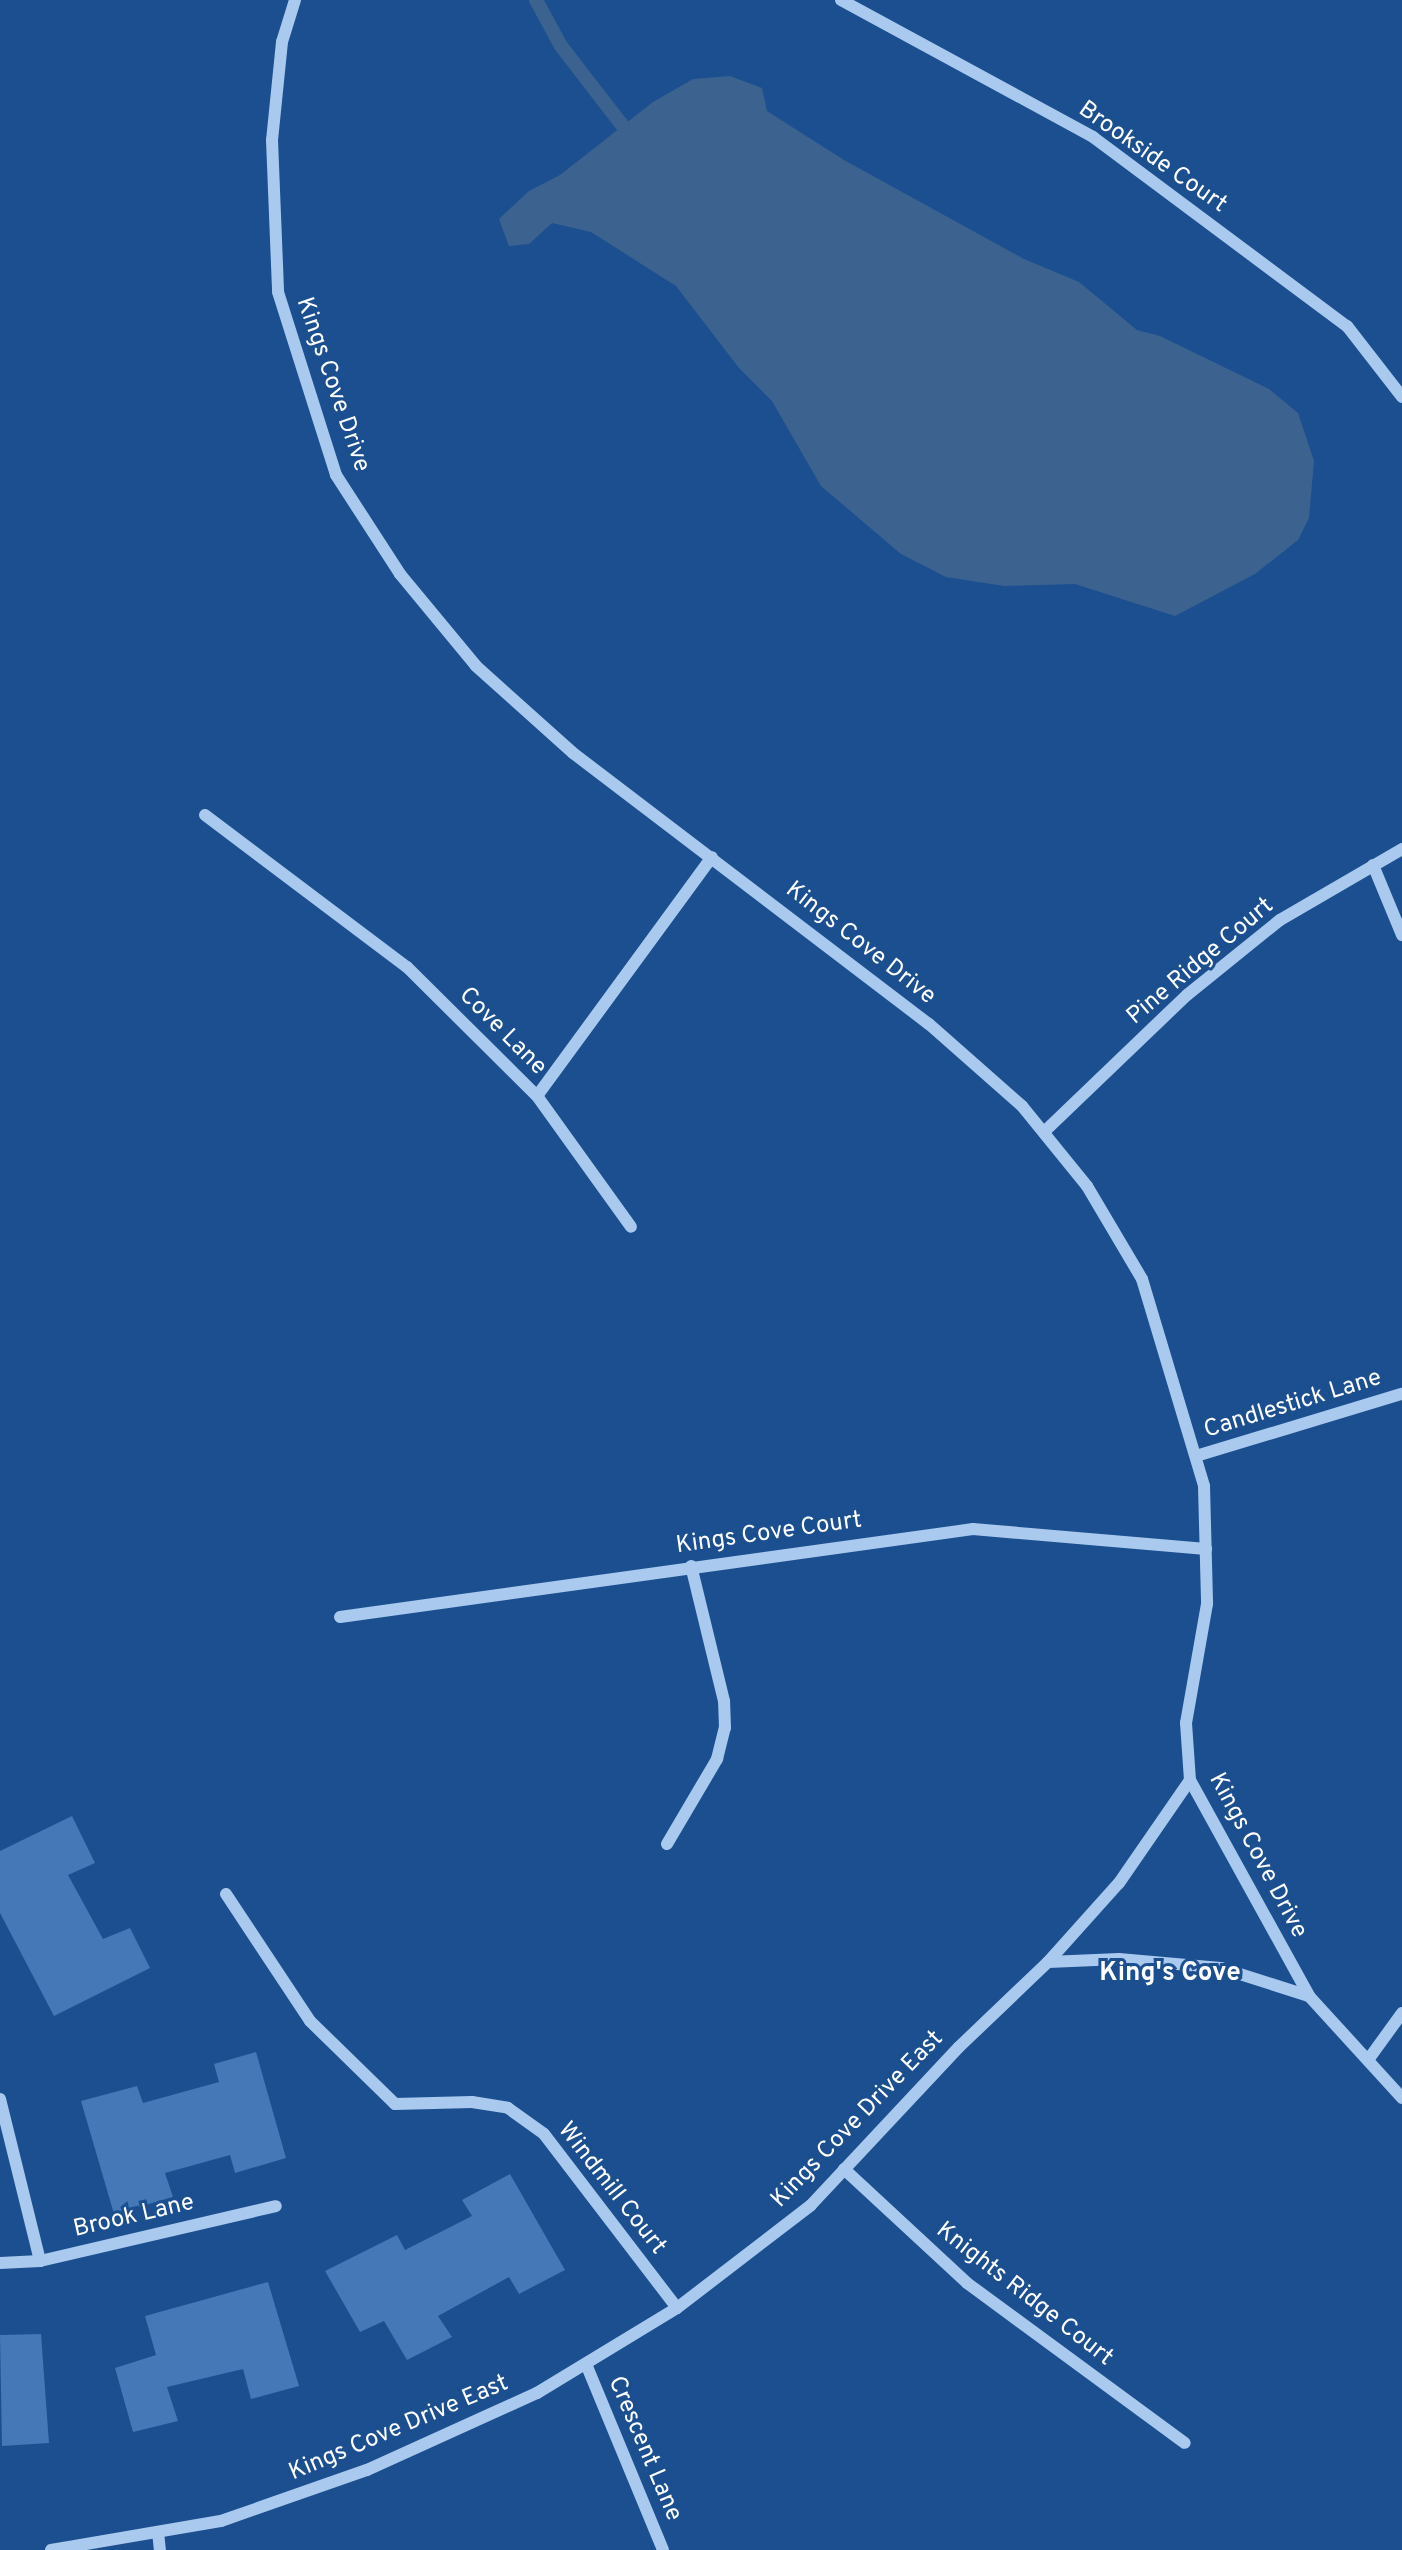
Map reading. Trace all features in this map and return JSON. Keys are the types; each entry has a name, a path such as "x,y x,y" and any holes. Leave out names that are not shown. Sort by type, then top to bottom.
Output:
{"street":[{"name":"Kings Cove Drive","path":"295,0 282,42 272,140 278,292 336,475 400,574 476,666 573,753 929,1024 1044,1132 1087,1186 1142,1279 1204,1486 1207,1604 1186,1723 1190,1780 1309,1996 1402,2098"},
{"name":"Brookside Court","path":"841,0 1093,137 1347,326 1402,397"},
{"name":"Cove Lane","path":"205,815 407,967 537,1096 712,857"},
{"name":"Pine Ridge Court","path":"1044,1132 1187,995 1280,920 1402,849"},
{"path":"1373,865 1402,935"},
{"path":"537,1096 631,1227"},
{"name":"Candlestick Lane","path":"1196,1456 1402,1394"},
{"name":"Kings Cove Court","path":"340,1617 691,1566 973,1529 1206,1549"},
{"path":"667,1844 717,1759 725,1728 724,1701 691,1566"},
{"name":"Kings Cove Drive East","path":"51,2550 221,2521 367,2470 537,2393 677,2308 811,2205 1048,1962 1119,1883 1190,1780"},
{"name":"Windmill Court","path":"226,1894 310,2021 396,2104 472,2102 508,2108 544,2134 677,2308"},
{"name":"Kings Cove Drive","path":"1048,1962 1119,1959 1221,1968 1309,1996"},
{"path":"1368,2060 1402,2012"},
{"path":"0,2099 40,2261"},
{"name":"Knights Ridge Court","path":"844,2169 967,2283 1185,2443"},
{"name":"Brook Lane","path":"0,2263 40,2261 276,2206"},
{"name":"Crescent Lane","path":"586,2364 663,2550"},
{"path":"158,2532 160,2550"}],"water":[{"path":"730,76 762,88 767,111 844,160 1024,259 1079,282 1137,330 1160,336 1269,389 1298,413 1314,461 1309,518 1298,540 1255,574 1175,616 1075,584 1004,586 946,577 901,554 821,486 772,401 739,368 676,286 591,232 552,223 529,244 509,246 499,219 529,191 560,175 653,102 693,79"}],"building":[{"path":"72,1816 95,1863 68,1875 103,1939 130,1928 150,1968 54,2016 0,1913 0,1851"},
{"path":"256,2052 286,2158 235,2173 230,2155 165,2173 173,2197 114,2214 81,2101 137,2086 143,2103 219,2082 214,2064"},
{"path":"510,2174 565,2270 519,2294 509,2277 438,2316 452,2337 407,2360 384,2321 360,2332 325,2271 397,2235 405,2250 472,2216 462,2200"},
{"path":"268,2282 299,2386 251,2399 243,2369 167,2387 178,2421 133,2432 115,2368 156,2355 145,2316"},
{"path":"41,2334 49,2443 2,2446 0,2335"}],"waterway":[{"path":"536,0 561,46 622,125"}],"district":[{"name":"King's Cove","path":"1170,1974"}]}
